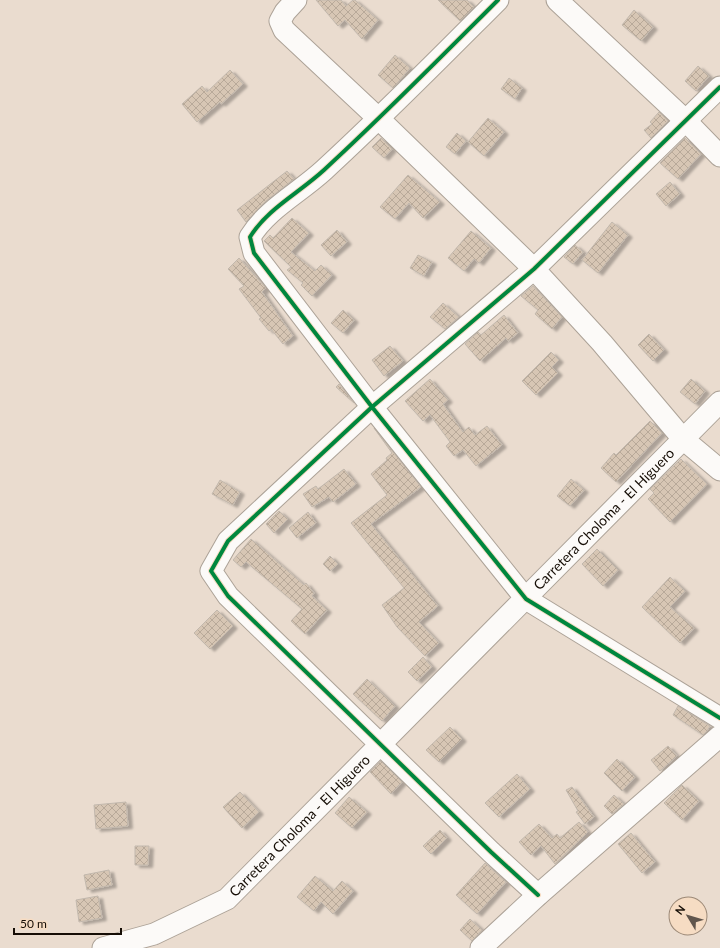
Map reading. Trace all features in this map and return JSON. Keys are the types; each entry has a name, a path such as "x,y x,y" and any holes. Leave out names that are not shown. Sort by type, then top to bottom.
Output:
{"street":[{"path":"296,0 285,12 280,21 284,30 379,119 534,270 602,343 683,439 720,470"},
{"path":"498,0 379,119 322,172 258,223 250,237 254,253 372,407 526,599 720,718"},
{"path":"557,0 686,121 720,156"},
{"path":"538,895 491,852 382,744 228,596 211,571 228,541 372,407 534,270 720,87"},
{"name":"Carretera Choloma - El Higuero","path":"110,947 154,934 227,899 720,402"},
{"path":"481,948 538,895 720,736"}],"building":[{"path":"316,0 341,0 346,6 355,0 378,20 362,39 345,20 338,26"},
{"path":"438,0 467,0 474,7 460,21"},
{"path":"634,10 653,27 641,41 622,25"},
{"path":"395,55 410,68 393,88 378,75"},
{"path":"698,66 709,76 696,91 685,81"},
{"path":"230,70 243,84 221,104 220,102 197,122 182,104 202,86 207,92"},
{"path":"509,78 522,88 515,99 501,89"},
{"path":"659,112 668,121 651,138 644,130 652,124 650,122"},
{"path":"488,118 504,132 484,156 468,142"},
{"path":"457,133 466,141 455,154 446,147"},
{"path":"381,138 392,149 384,158 372,147"},
{"path":"685,138 701,154 678,179 660,163"},
{"path":"287,171 294,179 266,201 246,222 237,210"},
{"path":"408,175 440,202 423,218 409,203 395,219 380,207"},
{"path":"670,182 680,194 666,206 656,194"},
{"path":"292,218 309,233 291,252 315,271 321,265 332,275 312,296 301,285 303,283 287,270 291,267 264,241 270,235 273,238"},
{"path":"612,222 628,235 598,273 582,260"},
{"path":"337,230 347,242 331,256 321,245"},
{"path":"471,231 491,248 479,263 474,259 464,271 448,258"},
{"path":"575,245 583,252 573,264 564,257"},
{"path":"418,255 432,262 424,276 410,268"},
{"path":"239,258 266,288 262,292 293,336 283,344 271,329 269,331 259,319 261,318 239,289 244,286 228,269"},
{"path":"533,286 562,317 552,329 535,314 538,310 521,296"},
{"path":"443,303 459,317 445,329 430,317"},
{"path":"343,310 354,320 343,333 331,323"},
{"path":"504,315 518,333 508,341 506,338 480,361 465,344 478,332 481,335"},
{"path":"649,334 664,350 653,361 638,345"},
{"path":"390,346 403,361 384,376 372,360"},
{"path":"551,352 559,360 552,367 558,373 536,395 522,381"},
{"path":"430,379 448,400 443,404 463,432 469,427 475,435 487,426 502,445 476,466 463,450 454,456 446,446 450,442 430,415 423,421 405,401"},
{"path":"691,379 705,391 695,404 680,392"},
{"path":"339,384 354,403 336,387"},
{"path":"650,421 662,433 616,482 601,468 614,453 616,455"},
{"path":"374,428 421,487 371,524 438,606 419,622 439,643 425,656 397,627 382,605 404,588 351,523 387,495 371,474 387,460 386,458 392,453"},
{"path":"681,459 707,484 670,522 648,499 654,493 650,489"},
{"path":"344,469 356,484 333,502 329,497 312,507 303,494 316,486 318,489"},
{"path":"571,479 584,490 570,506 557,496"},
{"path":"220,480 240,492 233,505 212,494"},
{"path":"279,511 288,519 274,533 266,524"},
{"path":"308,512 316,523 297,538 289,528"},
{"path":"251,539 304,585 306,583 314,593 312,596 327,610 305,634 291,621 302,609 246,562 241,567 233,560"},
{"path":"597,549 618,570 603,586 582,564"},
{"path":"330,556 338,564 330,571 323,564"},
{"path":"670,577 685,591 670,607 694,628 680,643 642,607"},
{"path":"217,610 233,626 210,649 194,633"},
{"path":"423,657 432,667 417,681 408,672"},
{"path":"367,679 395,706 382,721 353,694"},
{"path":"678,706 710,726 703,735 673,715"},
{"path":"450,727 462,739 439,762 426,750"},
{"path":"668,746 677,756 660,771 651,760"},
{"path":"617,759 635,777 622,791 604,773"},
{"path":"381,761 402,782 391,794 370,772"},
{"path":"517,774 530,789 499,817 485,803"},
{"path":"682,785 699,801 682,820 664,803"},
{"path":"572,787 594,817 585,824 576,812 578,811 566,790"},
{"path":"240,792 259,812 242,828 223,807"},
{"path":"614,795 624,804 612,814 604,806"},
{"path":"349,797 367,812 352,828 335,813"},
{"path":"126,802 128,826 96,829 94,805"},
{"path":"579,822 588,832 555,864 541,846 531,855 519,842 539,824 552,838 557,834 560,838"},
{"path":"440,830 447,838 431,854 423,846"},
{"path":"631,833 655,862 642,873 618,844"},
{"path":"135,846 149,846 148,865 135,865"},
{"path":"485,863 506,882 477,914 456,895"},
{"path":"109,870 112,885 87,890 84,875"},
{"path":"315,876 333,891 342,881 353,891 333,914 321,902 314,911 297,897"},
{"path":"98,896 102,918 79,922 76,900"},
{"path":"470,919 482,930 472,941 460,930"}],"cycle path":[{"path":"498,0 412,86 324,170 265,218 250,237 254,253 372,407 526,599 720,718"},
{"path":"538,895 491,852 228,596 211,571 228,541 372,407 534,269 720,87"}]}
